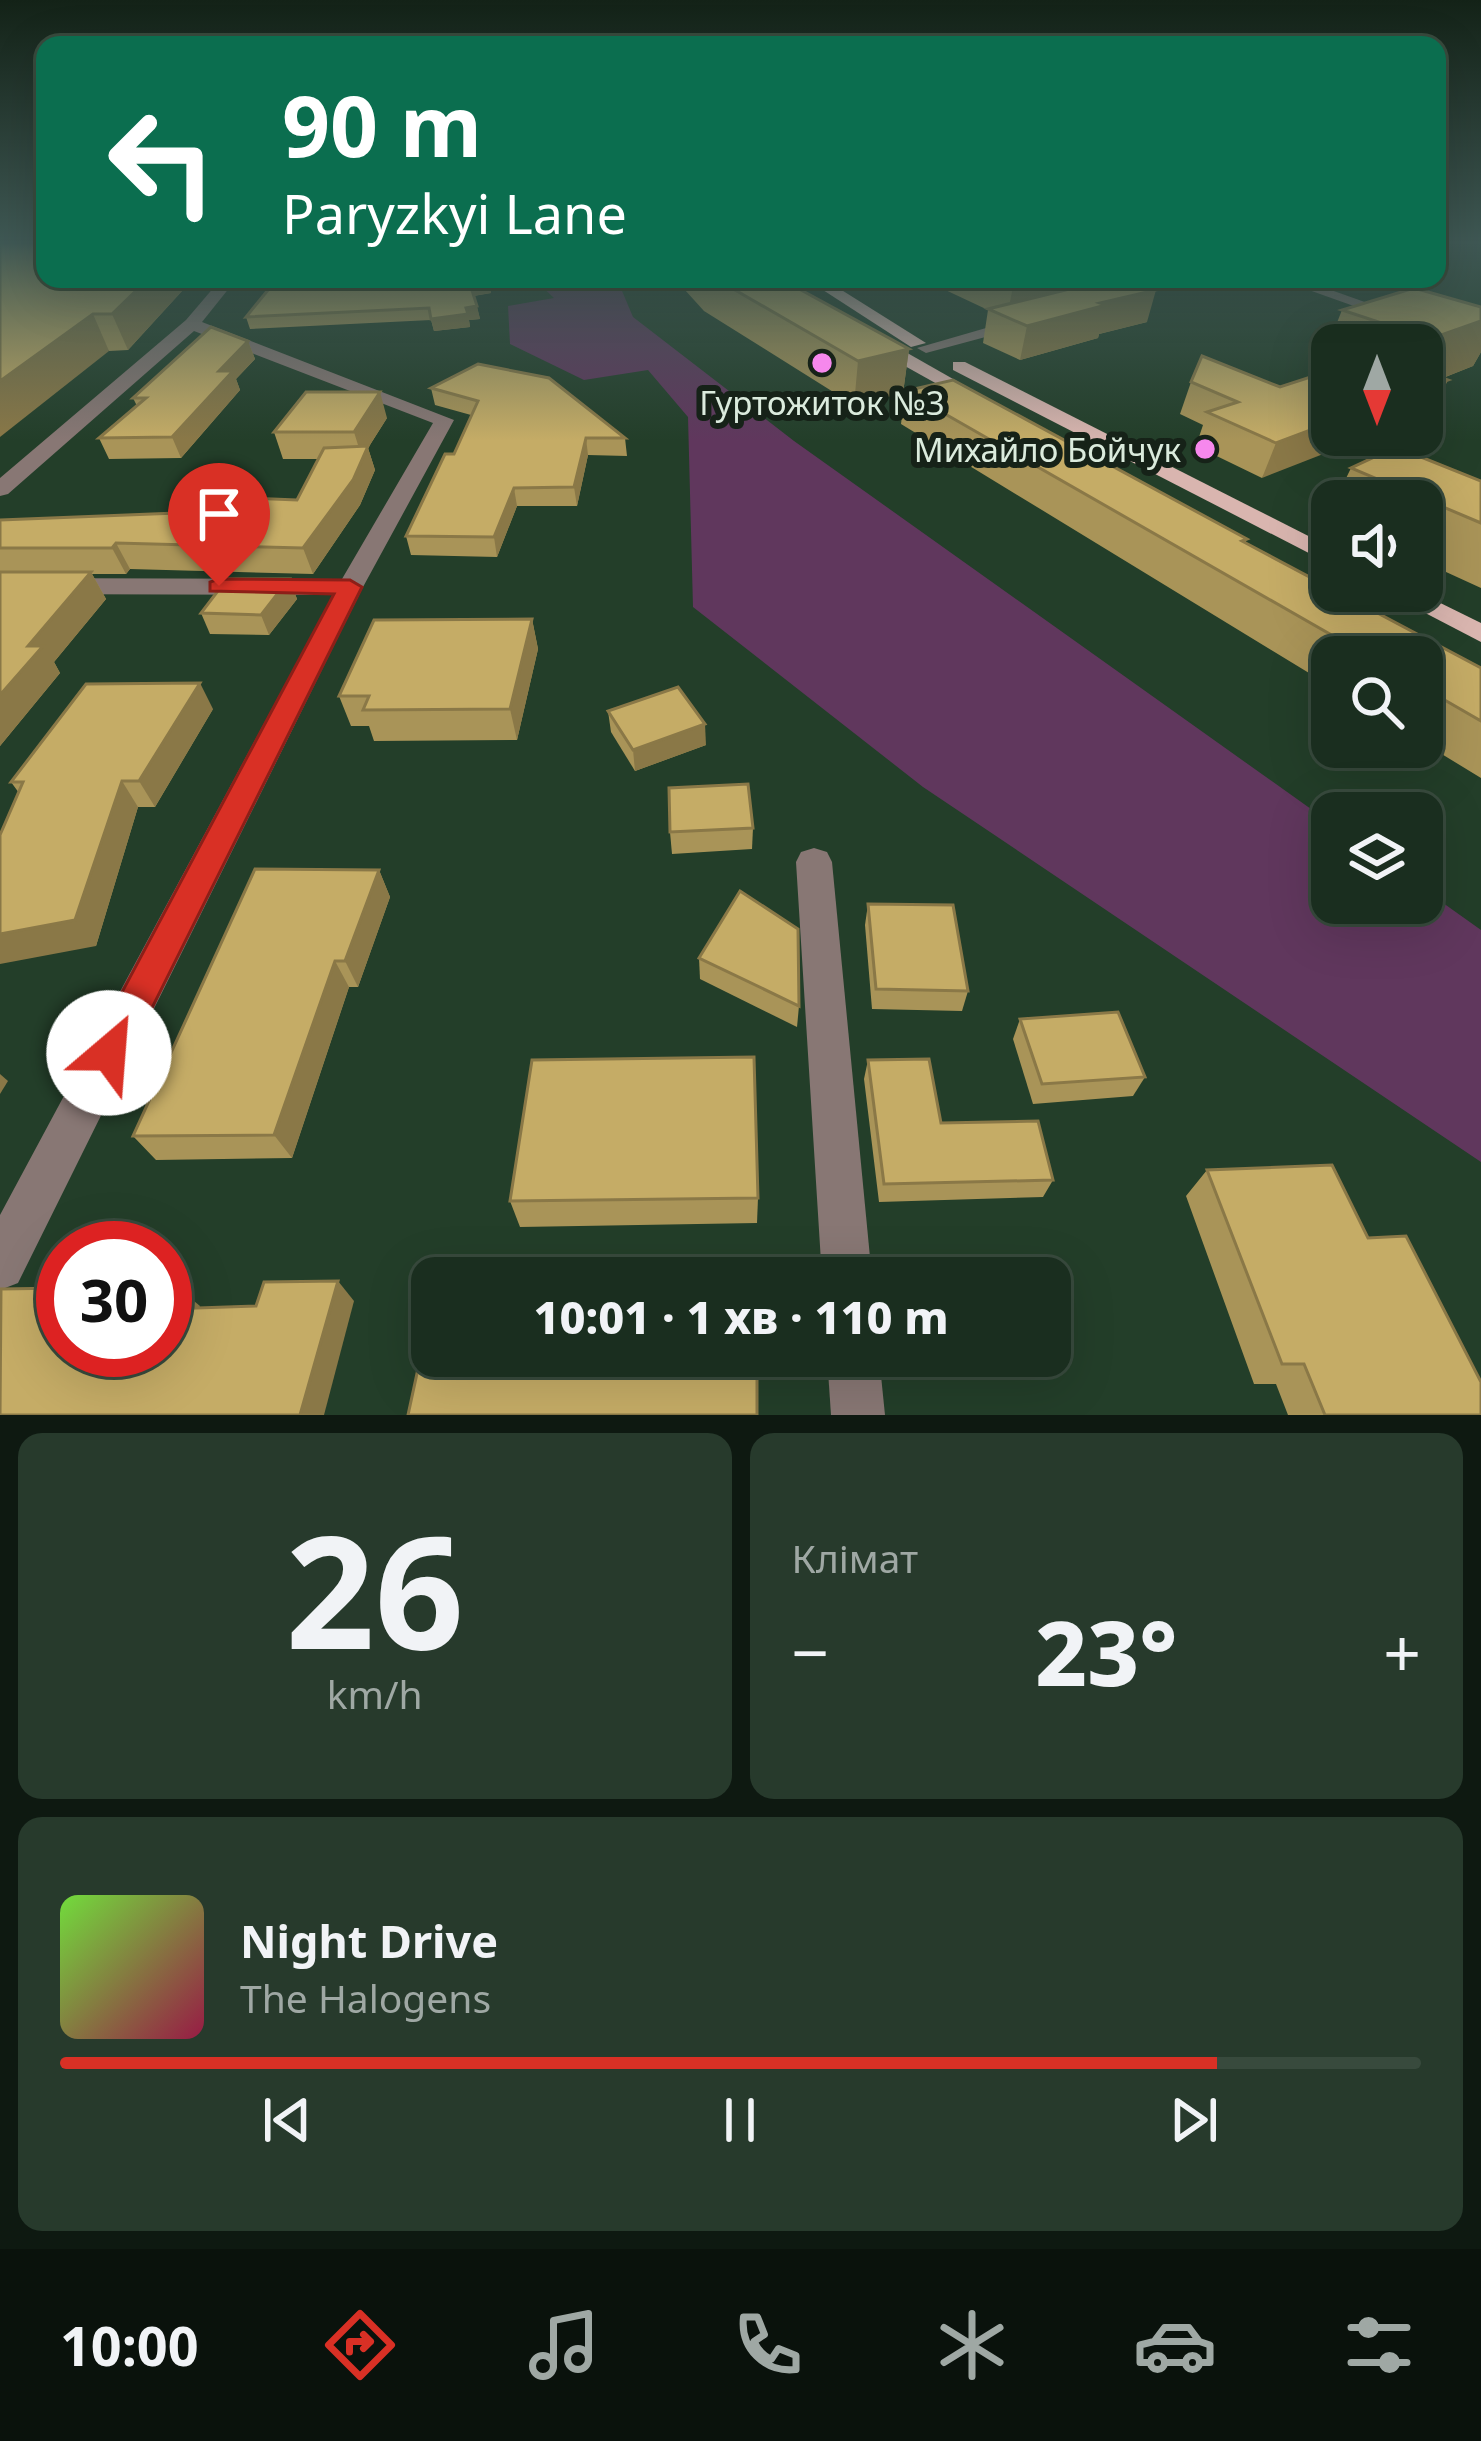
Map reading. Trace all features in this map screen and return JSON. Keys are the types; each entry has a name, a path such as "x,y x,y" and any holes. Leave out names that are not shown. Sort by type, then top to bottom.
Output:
{"main road":[{"path":"824,309 896,355 1068,448"},
{"path":"862,309 926,348 1311,547"},
{"path":"1438,612 1481,634"}],"street":[{"path":"0,489 204,309"},
{"path":"1374,309 1419,324"},
{"path":"926,348 1037,319"},
{"path":"0,1265 350,587 444,420 192,324"},
{"path":"0,586 350,587"},
{"path":"814,862 845,1257"},
{"path":"855,1377 858,1415"}],"shaded area":[{"path":"508,309 630,309 633,317 794,441 1311,809 1311,924 1443,924 1443,903 1481,930 1481,1162 923,787 693,607 688,417 648,370 584,380 510,344"}],"building":[{"path":"0,309 117,309 112,314 93,314 0,381"},
{"path":"252,309 408,309 246,317"},
{"path":"429,309 466,309 468,314 431,319"},
{"path":"768,309 836,309 909,349 858,361"},
{"path":"988,309 1091,309 1027,326"},
{"path":"1481,309 1481,321 1443,334 1443,324 1384,324 1342,310"},
{"path":"211,327 248,341 219,371 233,371 172,437 99,438 146,398 133,398"},
{"path":"1202,356 1280,387 1311,377 1311,430 1276,443 1207,412 1238,402 1191,382"},
{"path":"478,364 549,378 625,438 586,438 574,487 514,488 494,537 406,536 445,454 454,454 478,401 431,388"},
{"path":"953,380 1311,578 1311,612 1376,612 1421,636 1333,636 905,391"},
{"path":"306,392 380,392 354,432 274,432"},
{"path":"368,446 353,480 303,548 116,543 112,548 0,548 0,520 177,513 193,496 297,500 324,448"},
{"path":"1377,456 1418,456 1481,481 1481,523 1443,507 1443,480 1379,480 1351,468"},
{"path":"0,572 91,572 28,646 43,646 0,695"},
{"path":"227,579 289,579 261,615 201,613"},
{"path":"532,619 510,709 363,710 369,696 339,696 374,620"},
{"path":"1443,648 1481,668 1481,721 1443,699"},
{"path":"200,683 139,781 122,781 75,920 0,934 0,835 23,782 11,782 86,684"},
{"path":"678,687 705,724 633,750 608,711"},
{"path":"748,784 753,828 670,832 669,788"},
{"path":"255,869 379,870 345,961 335,961 274,1135 133,1136"},
{"path":"740,891 798,929 799,1006 699,958"},
{"path":"868,904 953,905 968,991 876,989"},
{"path":"1118,1012 1145,1077 1042,1084 1020,1019"},
{"path":"754,1057 758,1198 510,1201 532,1060"},
{"path":"929,1059 941,1123 1038,1121 1053,1180 884,1184 868,1060"},
{"path":"1332,1165 1368,1238 1406,1236 1481,1382 1481,1415 1325,1415 1304,1364 1282,1364 1207,1170"},
{"path":"338,1281 300,1415 0,1415 1,1289 36,1288 36,1377 192,1377 192,1308 256,1306 264,1282"},
{"path":"416,1377 757,1377 757,1415 408,1415"}],"place":[{"name":"Гуртожиток №3","path":"822,363"},
{"name":"Михайло Бойчук","path":"1205,449"}],"route":[{"path":"109,1053 350,587 219,586"}]}
